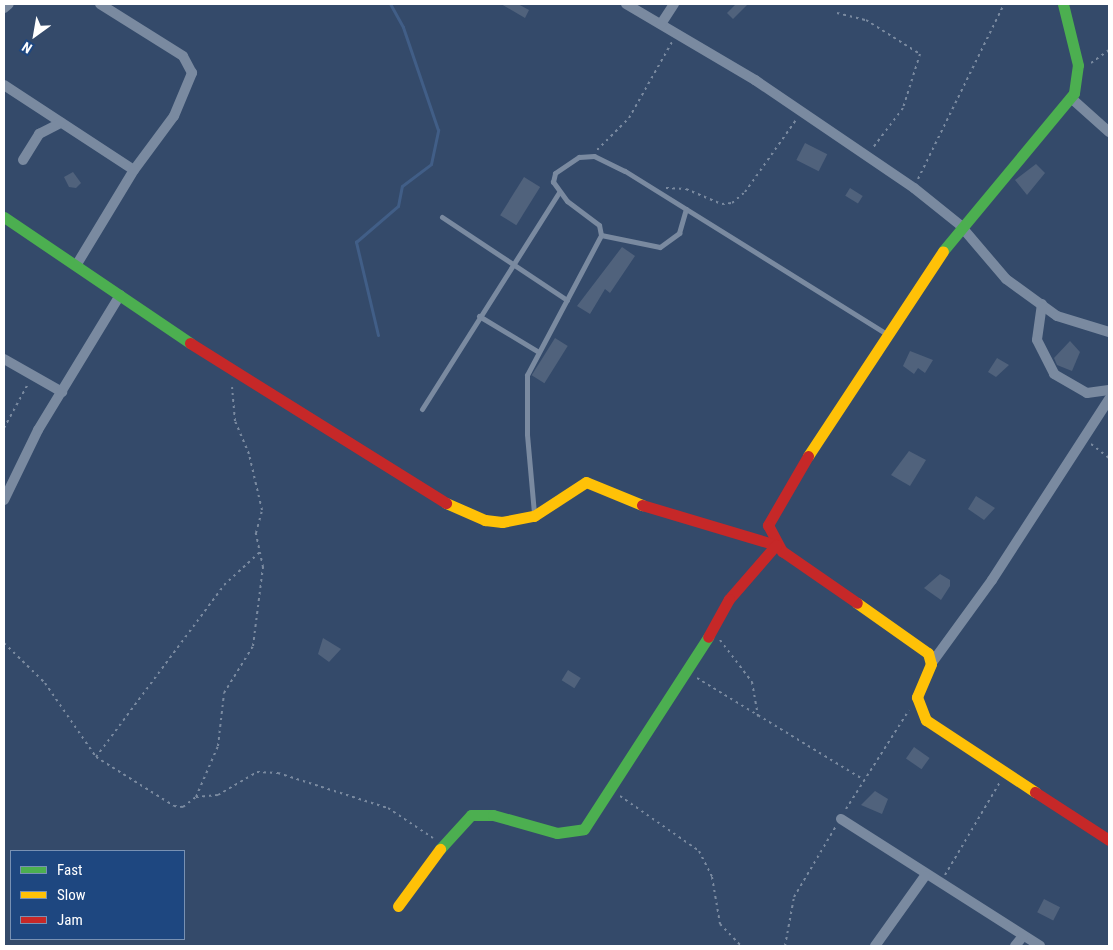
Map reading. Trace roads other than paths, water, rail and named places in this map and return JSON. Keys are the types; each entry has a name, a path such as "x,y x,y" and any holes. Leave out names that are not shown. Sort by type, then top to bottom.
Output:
{"street":[{"path":"4,8 9,4"},
{"path":"77,264 134,170 180,104 192,68 183,56 100,4"},
{"path":"626,4 804,114 914,188 960,226 1006,279 1064,320 1109,332"},
{"path":"661,24 674,4"},
{"path":"776,544 768,530 773,511 887,334 960,226 1071,98 1079,71 1063,4"},
{"path":"4,85 134,170"},
{"path":"1071,98 1109,132"},
{"path":"23,160 39,134 61,123"},
{"path":"4,217 77,264 232,372 427,494 490,521 534,516 586,482 674,518 776,544 909,637 928,653 931,664"},
{"path":"4,500 62,392 120,295"},
{"path":"1042,304 1037,340 1054,374 1087,393 1109,390"},
{"path":"4,358 62,392"},
{"path":"1109,399 1085,440 931,664 917,694 923,716 1006,774 1109,840"},
{"path":"398,906 444,847 460,822 477,813 557,833 577,832 612,791 688,672 729,599 776,544"},
{"path":"840,819 939,885 1040,946"},
{"path":"875,946 925,876"},
{"path":"1015,946 1023,936"}],"lane":[{"path":"534,516 525,386 537,352 602,235 599,225 559,192 552,179 555,173 589,155 657,190 887,334"},
{"path":"422,409 511,264 559,192"},
{"path":"602,235 660,247 679,232 686,209"},
{"path":"442,217 567,300"},
{"path":"480,316 537,352"}],"waterway":[{"path":"378,335 356,242 398,206 402,186 431,164 438,130 403,27 390,4"}]}
